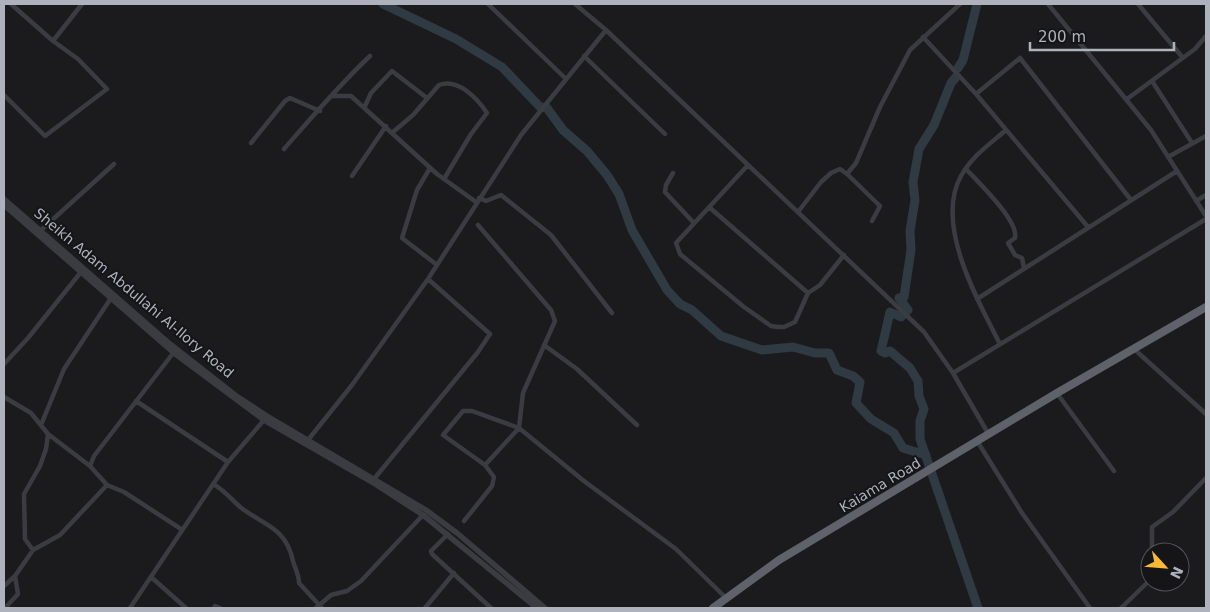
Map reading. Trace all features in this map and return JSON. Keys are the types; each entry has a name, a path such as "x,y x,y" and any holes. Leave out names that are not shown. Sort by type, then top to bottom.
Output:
{"highway":[{"name":"Kaiama Road","path":"713,608 779,560 979,444 1206,307"},
{"name":"Kaiama Road","path":"719,608 781,563 989,435 1062,393"}],"street":[{"path":"4,95 45,136 107,89 78,59 53,42 11,4"},
{"path":"53,42 82,4"},
{"path":"488,4 565,78"},
{"path":"575,4 606,30 896,304 933,342 953,372 989,435"},
{"path":"847,174 863,150 900,68 914,44 960,4"},
{"path":"953,372 1206,218 1168,157 1127,99 1048,4"},
{"path":"1138,4 1183,58"},
{"path":"308,440 352,385 428,278 521,135 565,78 606,30"},
{"path":"1127,99 1183,58 1206,36"},
{"path":"923,37 976,94 1088,228"},
{"path":"284,148 320,111 348,76 370,56"},
{"path":"584,56 666,134"},
{"path":"976,94 1020,58 1131,200"},
{"path":"365,106 371,93 392,71 427,98"},
{"path":"1152,81 1192,143"},
{"path":"393,132 413,115 439,86 458,85 487,112 471,134 444,179"},
{"path":"332,96 351,96 365,106 365,109 393,132 430,168 477,200 486,201 501,195 551,235 612,313"},
{"path":"250,143 285,101 290,98 320,111"},
{"path":"352,176 386,126"},
{"path":"1000,344 977,299 966,272 953,220 953,202 957,184 966,169 985,147 1006,130"},
{"path":"1168,157 1206,136"},
{"path":"40,231 114,164"},
{"path":"748,165 693,222 676,243 680,254 744,307 771,326 784,327 795,322 808,293 820,286 844,256"},
{"path":"430,168 418,190 402,238 437,265"},
{"path":"798,212 831,173 840,169 880,204 880,210 872,221"},
{"path":"966,169 999,206 1014,228 1015,238 1008,243 1015,255 1022,258 1024,268"},
{"path":"977,299 1177,171"},
{"path":"673,173 666,185 665,192 693,222"},
{"path":"1196,201 1206,195"},
{"name":"Sheikh Adam Abdullahi Al-Ilory Road","path":"4,199 175,351 235,394 448,526 545,608"},
{"name":"Sheikh Adam Abdullahi Al-Ilory Road","path":"4,205 175,351 264,420 423,515 537,608"},
{"path":"709,207 808,293"},
{"path":"478,225 551,310 555,321 523,393 519,428 485,465"},
{"path":"4,364 28,338 81,272"},
{"path":"374,479 478,352 490,334 428,278"},
{"path":"41,425 64,368 111,298"},
{"path":"544,345 578,369 637,424"},
{"path":"1134,350 1206,414"},
{"path":"90,466 102,444 175,351"},
{"path":"1062,393 1114,471"},
{"path":"4,397 31,413 48,434 90,466 107,485 124,492 181,529"},
{"path":"136,401 228,462"},
{"path":"464,521 492,486 494,476 485,465 443,435 458,415 463,411 472,411 519,428 584,481 676,549 726,598"},
{"path":"130,608 181,529 228,462 264,420"},
{"path":"33,550 24,539 24,494 40,466 48,434"},
{"path":"979,444 1022,512 1090,608"},
{"path":"1152,542 1152,527 1173,512 1206,478"},
{"path":"213,484 240,506 265,521 281,535 291,551 299,575 299,583 319,607 331,595 347,590 361,581 423,515"},
{"path":"4,586 15,576 33,550 60,535 107,485"},
{"path":"448,534 431,551 489,607"},
{"path":"425,608 454,573"},
{"path":"5,608 18,594 15,576"},
{"path":"151,577 186,608"},
{"path":"1121,608 1140,590"},
{"path":"214,608 215,606 220,608"}],"waterway":[{"path":"383,4 456,39 502,67 540,107 547,108 563,130 587,151 607,175 619,194 632,230 667,290 680,304 692,310 721,336 762,350 793,347 815,353 829,353 837,370 853,376 860,382 856,403 871,419 894,433 903,448 926,455"},
{"path":"958,68 963,60 977,4"},
{"path":"956,77 951,83 934,125 919,149 913,182 915,200 910,231 911,250 904,297 899,298 908,310 901,317 890,312 881,351 885,353 890,351 910,368 918,381 919,396 924,409 920,421 920,439 978,608"}]}
